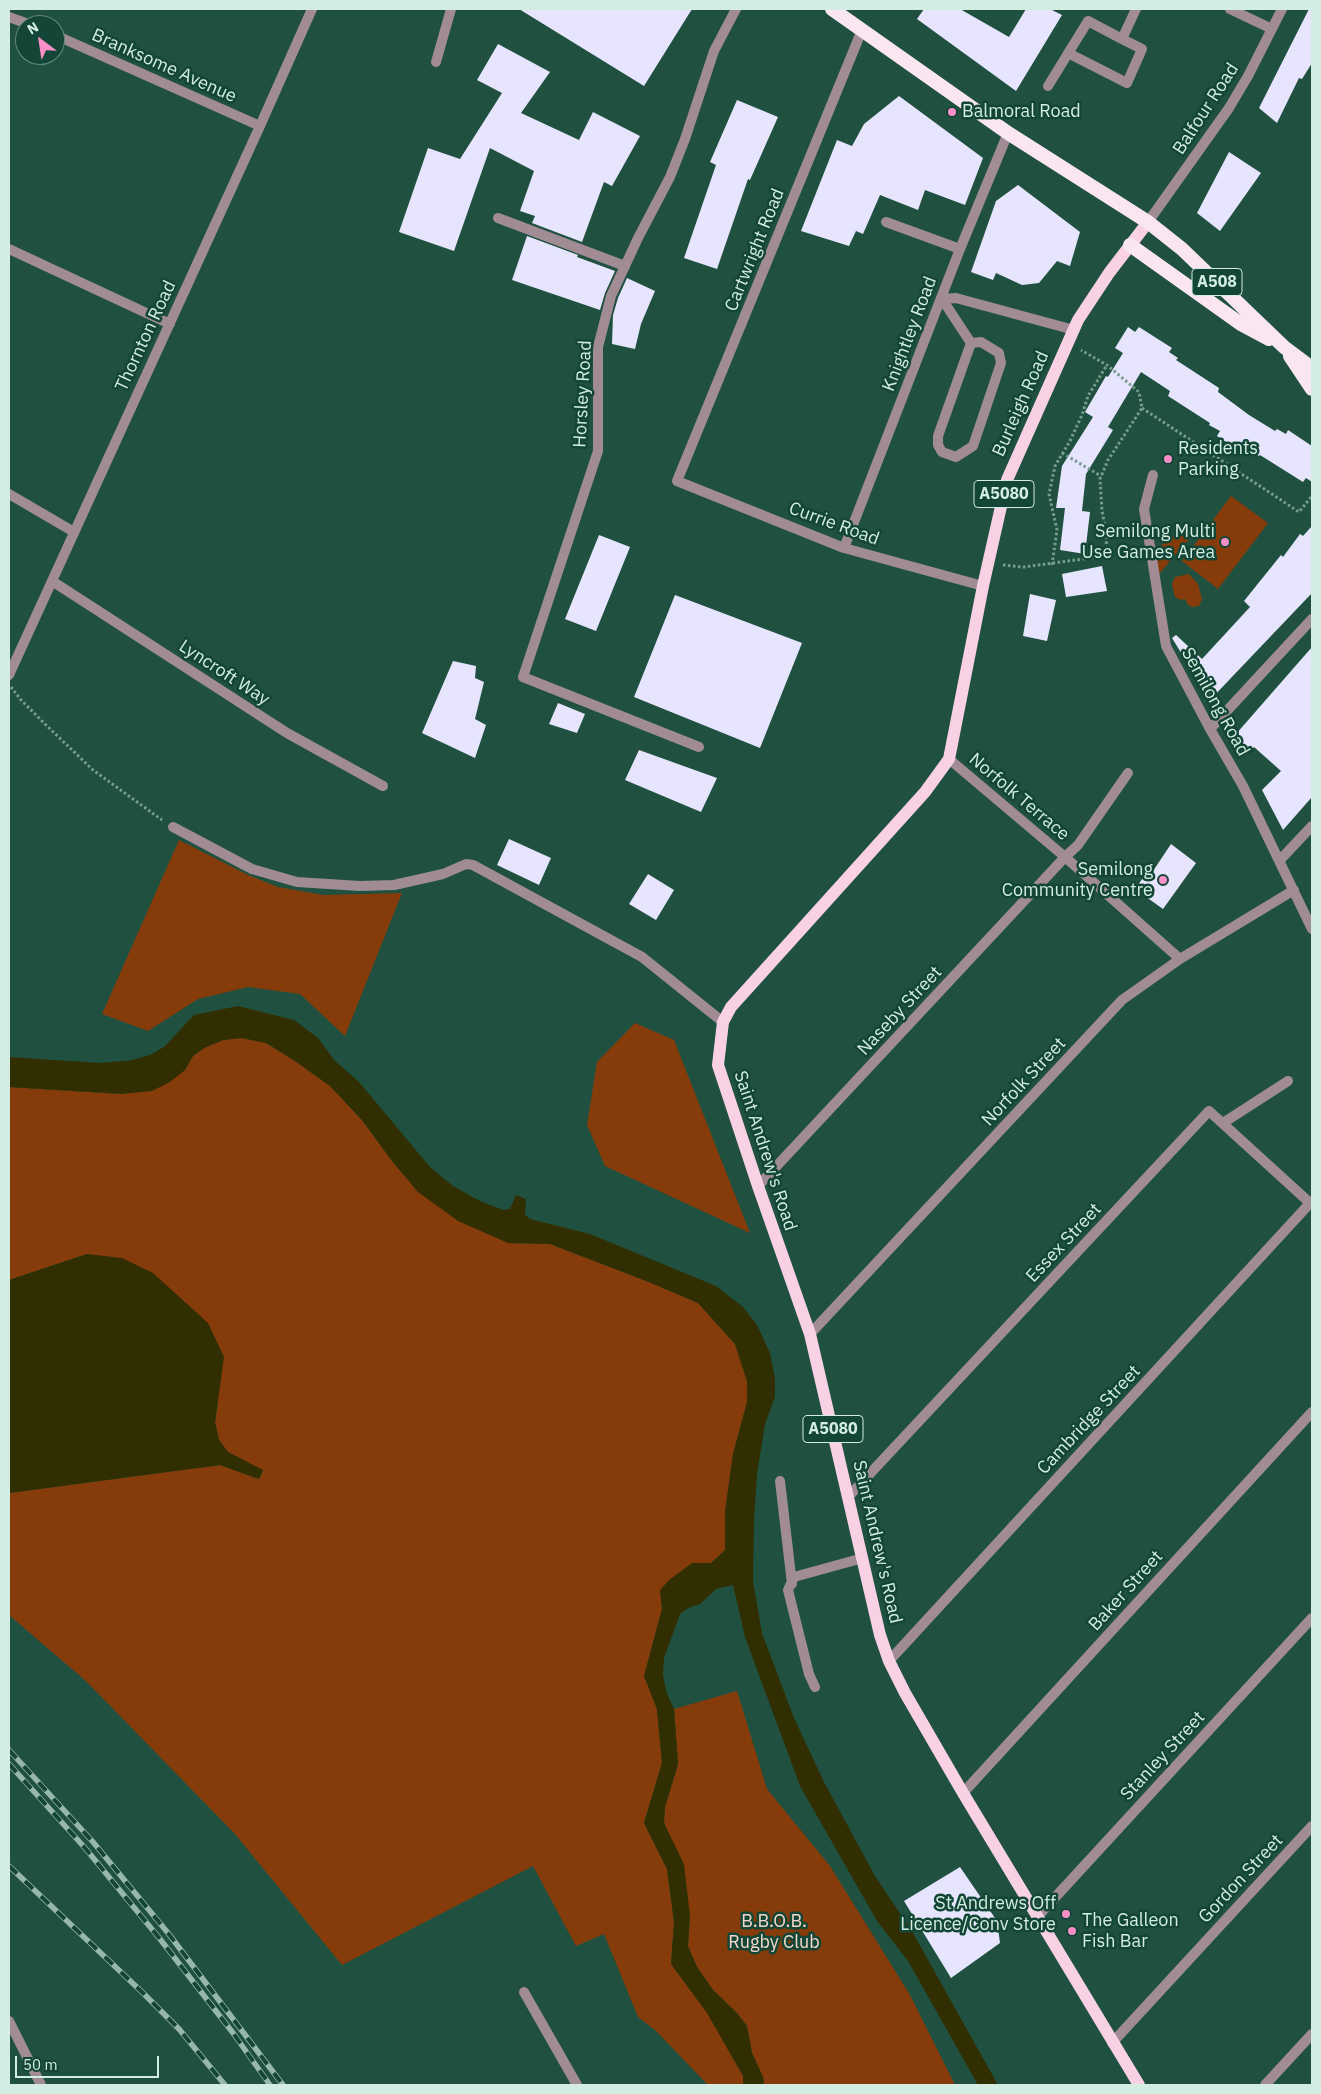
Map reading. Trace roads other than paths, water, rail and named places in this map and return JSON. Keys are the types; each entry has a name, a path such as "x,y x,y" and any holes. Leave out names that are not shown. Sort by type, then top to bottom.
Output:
{"highway":[{"name":"A508","path":"832,9 1008,133 1148,222 1182,248 1284,347 1312,368"},
{"name":"A508","path":"1130,245 1241,324 1284,347 1312,389"}],"main road":[{"name":"Burleigh Road","path":"925,792 949,759 983,586 1007,480 1078,320 1104,281 1148,222"},
{"name":"Saint Andrew's Road","path":"925,792 730,1007 723,1022 718,1065 810,1334 880,1635 889,1661 905,1693 963,1793 1139,2085"}],"street":[{"name":"Thornton Road","path":"9,675 312,9"},
{"path":"436,62 451,9"},
{"name":"Horsley Road","path":"699,747 523,677 598,450 598,347 612,296 670,177 685,139 714,51 736,9"},
{"path":"1122,39 1136,9"},
{"path":"1230,9 1272,29"},
{"name":"Balfour Road","path":"1148,222 1229,108 1282,9"},
{"path":"1048,86 1068,53 1088,21 1142,49 1126,83 1068,53"},
{"name":"Cartwright Road","path":"677,481 862,30"},
{"name":"Branksome Avenue","path":"65,39 260,126"},
{"name":"Knightley Road","path":"844,548 960,249 1008,133"},
{"path":"498,218 625,266"},
{"path":"886,222 960,249"},
{"path":"9,249 170,324"},
{"path":"971,343 942,299 956,298 1074,330"},
{"path":"981,342 999,353 1001,362 973,446 956,457 942,452 938,445 938,436 971,343 981,342"},
{"name":"Semilong Road","path":"1153,475 1144,509 1166,646 1243,786 1312,929"},
{"name":"Currie Road","path":"677,481 844,548 983,586"},
{"path":"9,494 74,532"},
{"name":"Lyncroft Way","path":"52,581 288,733 383,786"},
{"path":"1210,729 1312,620"},
{"name":"Norfolk Terrace","path":"949,759 1066,857 1180,959"},
{"name":"Naseby Street","path":"758,1186 1078,845 1128,773"},
{"path":"1280,860 1312,826"},
{"path":"172,827 252,869 297,882 360,886 394,885 444,874 466,864 473,865 642,958 723,1022"},
{"name":"Norfolk Street","path":"810,1334 1122,1000 1180,959 1294,890"},
{"path":"1223,1124 1288,1081"},
{"name":"Essex Street","path":"849,1496 1209,1111 1311,1202"},
{"name":"Cambridge Street","path":"889,1661 1311,1202"},
{"name":"Baker Street","path":"963,1793 1312,1412"},
{"path":"780,1481 792,1584"},
{"path":"816,1687 809,1674 788,1590 794,1577 863,1558"},
{"name":"Stanley Street","path":"1038,1916 1312,1618"},
{"name":"Gordon Street","path":"1112,2043 1312,1826"},
{"path":"524,1992 577,2085"},
{"path":"9,2021 41,2085"},
{"path":"1265,2085 1312,2034"}],"railway":[{"path":"9,1750 93,1842 168,1933 283,2085"},
{"path":"9,1764 85,1848 160,1939 233,2033 270,2085"},
{"path":"9,1866 179,2029 225,2085"}],"place":[{"name":"Balmoral Road","path":"952,112"},
{"name":"Residents Parking","path":"1168,459"},
{"name":"Semilong Multi Use Games Area","path":"1225,542"},
{"name":"Semilong Community Centre","path":"1163,880"},
{"name":"St Andrews Off Licence/Conv Store","path":"1066,1914"},
{"name":"The Galleon Fish Bar","path":"1072,1931"}],"park label":[{"name":"B.B.O.B. Rugby Club","path":"774,1932"}]}
